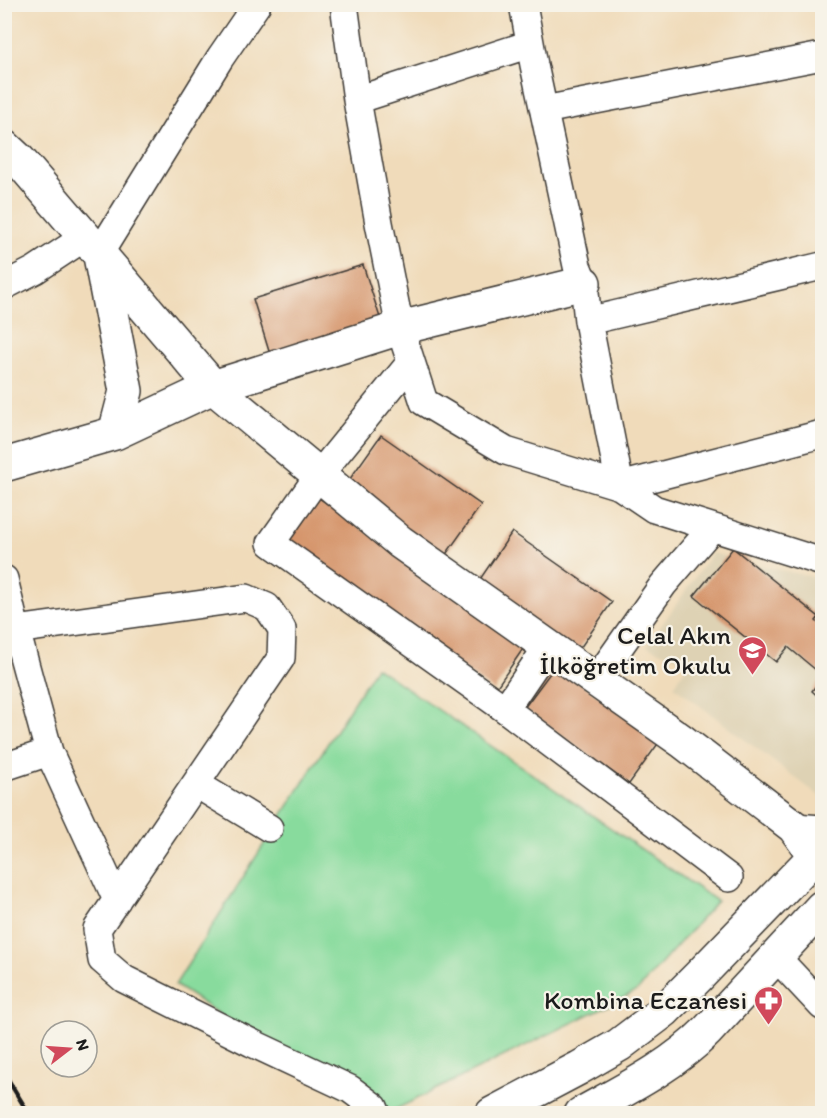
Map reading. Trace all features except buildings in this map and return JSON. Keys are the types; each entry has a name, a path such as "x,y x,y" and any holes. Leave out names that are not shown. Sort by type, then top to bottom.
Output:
{"main road":[{"path":"4,146 19,159 213,387 400,542 682,741 815,844 664,1011 619,1045 492,1113"},
{"path":"92,246 126,391 115,433"},
{"path":"7,457 115,433 213,387 400,328 584,283"},
{"path":"592,1111 689,1049 822,907"}],"street":[{"path":"4,286 92,246 257,4"},
{"path":"344,4 357,100 381,235 400,328 424,402 506,451 620,486 654,509 822,562"},
{"path":"523,4 577,266 584,283 588,321 620,486"},
{"path":"357,100 530,44"},
{"path":"544,110 822,56"},
{"path":"588,321 822,266"},
{"path":"411,362 319,475 271,543 505,709 729,878"},
{"path":"620,486 822,434"},
{"path":"596,680 663,585 712,528"},
{"path":"4,579 49,752 117,900"},
{"path":"16,630 246,598 267,608 282,629 281,658 97,929 102,960 124,979 350,1089 374,1107 377,1113"},
{"path":"505,709 548,646"},
{"path":"4,767 49,752"},
{"path":"196,784 269,828"},
{"path":"776,957 822,1006"}],"shaded area":[{"name":"Celal Akın İlköğretim Okulu","path":"712,553 822,579 822,798 674,686 688,663 647,646"}],"green space":[{"path":"376,667 717,901 637,991 388,1113 369,1113 175,985"}],"railway":[{"path":"4,1073 29,1114"}],"place":[{"name":"Celal Akın İlköğretim Okulu","path":"752,676"},
{"name":"Kombina Eczanesi","path":"768,1026"}]}
